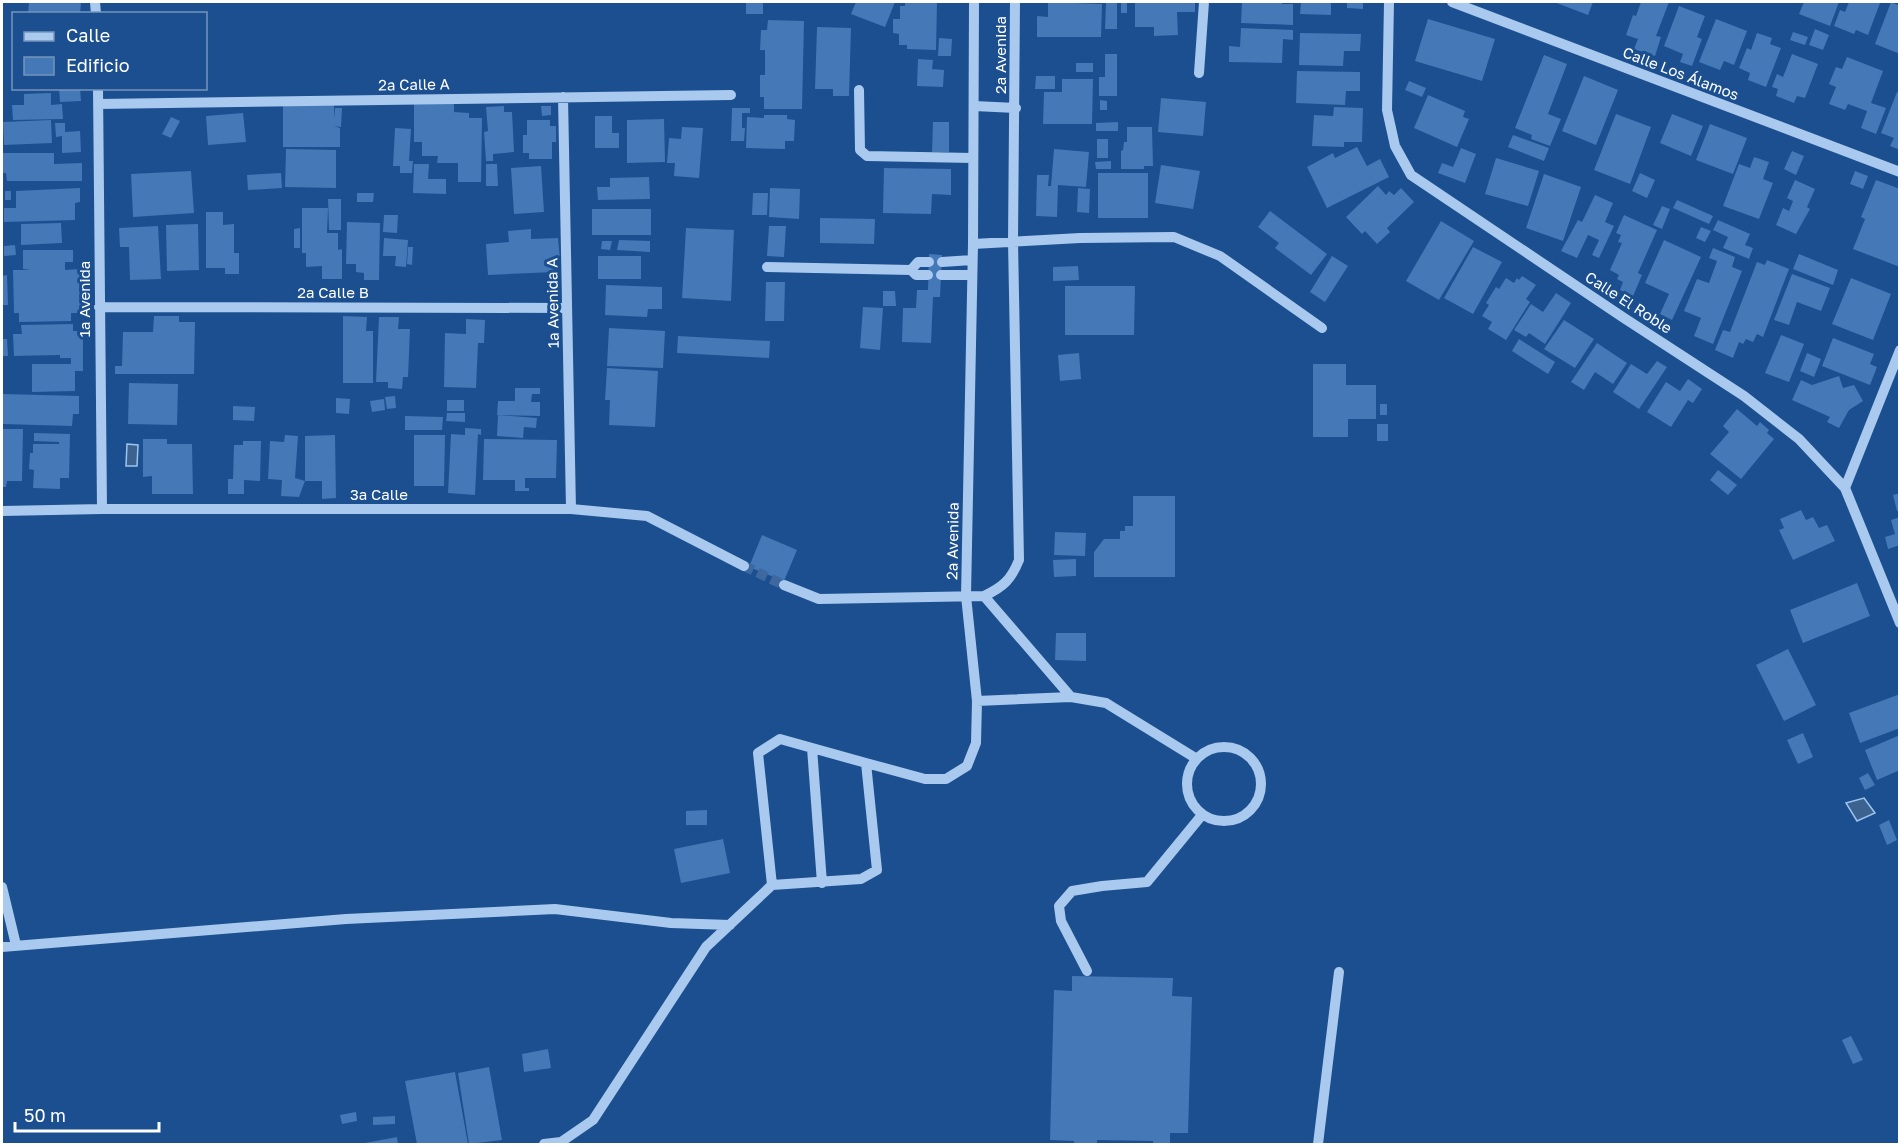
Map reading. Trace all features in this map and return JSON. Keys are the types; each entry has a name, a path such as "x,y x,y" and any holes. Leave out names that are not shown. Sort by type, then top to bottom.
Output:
{"street":[{"name":"2a Avenida","path":"974,2 973,244 966,596 984,596 999,589 1012,575 1019,560 1013,241 1016,108 1015,2"},
{"path":"1199,73 1204,2"},
{"name":"Calle El Roble","path":"1389,2 1388,110 1395,146 1411,174 1744,396 1798,439 1845,488 1899,623"},
{"name":"Calle Los Álamos","path":"1452,2 1899,172"},
{"name":"1a Avenida","path":"98,90 102,508"},
{"path":"859,90 860,150 867,156 973,158"},
{"name":"2a Calle A","path":"98,104 731,95"},
{"name":"1a Avenida A","path":"564,97 571,509"},
{"path":"974,106 1016,108"},
{"path":"973,244 1174,237 1220,256 1322,328"},
{"path":"942,262 972,260"},
{"path":"911,270 918,262 929,262"},
{"path":"767,267 911,270 916,275 928,275"},
{"path":"941,275 972,275"},
{"name":"2a Calle B","path":"99,307 567,308"},
{"path":"1845,488 1899,350"},
{"name":"3a Calle","path":"2,511 102,508 571,509 647,516 744,566"},
{"path":"772,885 758,753 780,739 925,779 946,779 967,766 976,743 977,701 966,596 819,599 784,585"},
{"path":"984,596 1071,697"},
{"path":"977,701 1071,697 1106,703 1197,759"},
{"path":"1218,747 1230,747 1251,758 1258,767 1262,779 1257,802 1250,812 1239,819 1226,822 1214,821 1202,815 1193,806 1186,782 1190,769 1197,759 1206,751 1218,747"},
{"path":"812,748 822,883"},
{"path":"544,1144 561,1143 593,1119 706,947 772,885 861,879 877,870 866,763"},
{"path":"1087,971 1061,921 1059,906 1072,891 1147,882 1202,815"},
{"path":"2,887 16,945"},
{"path":"2,947 346,919 555,909 671,923 730,925"},
{"path":"1318,1144 1339,972"}],"water":[{"path":"127,444 138,445 137,466 126,466"},
{"path":"1864,798 1875,813 1857,821 1846,803"}],"building":[{"path":"29,2 81,2 80,12 28,12"},
{"path":"746,2 763,2 763,14 746,14"},
{"path":"856,2 895,2 885,27 851,14"},
{"path":"905,2 937,2 936,50 907,49 907,45 899,45 899,34 893,33 893,19 900,19 900,6 905,6"},
{"path":"1048,2 1102,4 1101,37 1037,37 1037,16 1048,17"},
{"path":"1106,2 1117,2 1117,29 1105,29"},
{"path":"1121,2 1127,2 1127,13 1121,13"},
{"path":"1135,2 1195,2 1195,12 1177,12 1178,35 1154,36 1154,27 1135,27"},
{"path":"1242,2 1293,4 1293,25 1241,23"},
{"path":"1301,2 1331,2 1331,15 1300,14"},
{"path":"1347,2 1363,2 1363,9 1347,8"},
{"path":"1554,2 1593,2 1588,15"},
{"path":"1641,2 1669,2 1656,36 1661,37 1655,56 1634,49 1638,39 1626,35 1633,15 1636,16"},
{"path":"1804,2 1839,2 1830,26 1799,14"},
{"path":"1849,2 1880,3 1868,35 1856,30 1854,34 1834,26 1840,10 1845,12"},
{"path":"1891,2 1900,6 1900,54 1875,44"},
{"path":"1679,6 1705,16 1697,37 1702,39 1692,66 1680,62 1683,54 1664,46"},
{"path":"1428,19 1495,39 1482,81 1415,61"},
{"path":"1716,19 1747,31 1734,65 1724,61 1720,70 1699,62"},
{"path":"768,20 804,21 802,109 764,109 764,97 760,97 760,75 765,75 765,50 760,50 761,30 767,30"},
{"path":"817,27 851,28 849,96 833,96 833,89 815,89"},
{"path":"1241,28 1293,30 1293,40 1283,39 1282,63 1229,62 1229,46 1240,47"},
{"path":"1815,29 1829,35 1823,50 1809,45"},
{"path":"1793,32 1808,37 1805,45 1790,40"},
{"path":"1300,33 1361,34 1360,51 1344,51 1343,66 1299,65"},
{"path":"1757,33 1772,38 1770,44 1781,48 1766,87 1748,80 1750,73 1739,68 1747,48 1751,50"},
{"path":"939,38 952,39 951,56 938,56"},
{"path":"1105,54 1117,54 1117,96 1099,96 1099,77 1105,77"},
{"path":"1792,54 1818,64 1805,98 1797,96 1794,103 1776,96 1778,89 1772,87 1777,74 1783,77"},
{"path":"1544,55 1567,64 1548,114 1561,119 1550,146 1531,139 1532,135 1515,128"},
{"path":"1847,57 1883,71 1871,103 1886,108 1876,134 1861,128 1867,111 1848,104 1845,110 1829,104 1836,87 1829,84 1836,67 1842,69"},
{"path":"918,59 933,60 932,69 944,70 943,87 917,86"},
{"path":"1076,63 1093,63 1093,72 1076,72"},
{"path":"1297,71 1360,72 1360,91 1346,91 1345,105 1296,103"},
{"path":"1036,76 1055,76 1055,89 1035,89"},
{"path":"1584,76 1618,90 1596,145 1562,131"},
{"path":"1062,79 1093,79 1092,124 1043,124 1044,92 1062,92"},
{"path":"1409,81 1426,88 1422,97 1405,90"},
{"path":"59,90 80,90 81,101 60,102"},
{"path":"1897,92 1900,93 1900,150 1890,146 1894,138 1881,133"},
{"path":"51,93 51,105 62,104 63,119 13,120 12,105 24,105 24,94"},
{"path":"1428,95 1465,111 1463,117 1469,119 1457,147 1414,128"},
{"path":"1161,98 1206,102 1203,136 1158,132"},
{"path":"1100,100 1107,101 1107,110 1100,110"},
{"path":"414,103 454,103 454,112 469,113 469,118 482,118 481,182 458,182 458,163 437,163 438,156 422,156 422,142 414,142"},
{"path":"334,105 334,119 335,108 342,108 341,127 334,126 340,128 340,147 283,147 283,106"},
{"path":"504,106 504,112 512,112 514,152 493,154 493,161 486,161 484,132 488,131 486,107"},
{"path":"541,106 551,106 551,115 542,116"},
{"path":"1334,107 1363,108 1362,142 1344,142 1344,147 1312,146 1314,115 1333,116"},
{"path":"732,108 750,108 750,113 742,113 742,128 745,128 744,141 731,141"},
{"path":"243,113 246,142 208,145 206,116"},
{"path":"1616,114 1651,127 1630,184 1594,170"},
{"path":"1672,114 1703,126 1691,156 1660,143"},
{"path":"764,115 787,115 787,119 795,120 794,141 785,141 785,149 746,148 747,117 764,118"},
{"path":"595,116 612,116 612,133 619,133 619,148 595,148"},
{"path":"171,117 180,121 171,138 162,134"},
{"path":"664,119 665,162 627,163 627,120"},
{"path":"51,120 52,143 4,145 3,122"},
{"path":"527,120 550,120 550,126 556,126 556,142 552,142 552,159 529,159 529,153 523,153 523,135 527,135"},
{"path":"933,122 949,122 949,152 932,152"},
{"path":"1118,122 1118,131 1096,131 1096,123"},
{"path":"55,123 65,123 65,132 80,131 81,152 62,153 62,136 56,137"},
{"path":"1710,124 1747,138 1733,174 1696,160"},
{"path":"682,127 703,128 699,178 674,176 675,163 667,163 669,138 681,139"},
{"path":"1127,127 1152,127 1153,166 1144,166 1144,169 1121,169 1121,151 1124,142 1127,142"},
{"path":"395,128 411,129 409,161 413,161 412,173 400,173 400,166 393,166"},
{"path":"1513,135 1549,148 1544,161 1508,147"},
{"path":"1097,139 1108,139 1108,158 1097,158"},
{"path":"1357,147 1367,166 1380,159 1389,177 1327,208 1307,167 1333,153 1335,158"},
{"path":"1461,148 1476,154 1465,183 1438,173 1442,163 1453,167"},
{"path":"286,149 336,150 336,188 285,187"},
{"path":"1054,149 1089,152 1086,187 1058,185 1057,217 1036,216 1037,175 1049,175 1048,186 1051,186"},
{"path":"1792,151 1804,156 1796,175 1784,169"},
{"path":"2,153 54,153 54,164 82,163 82,181 7,181 6,173 2,173"},
{"path":"1754,157 1769,162 1763,179 1773,183 1759,219 1723,206 1739,164 1750,168"},
{"path":"1496,158 1539,171 1528,206 1485,194"},
{"path":"1111,161 1111,169 1096,169 1095,162"},
{"path":"414,164 429,164 428,179 446,179 446,194 413,193"},
{"path":"486,164 497,164 498,186 486,186"},
{"path":"1161,165 1200,171 1193,209 1155,203"},
{"path":"541,166 544,212 514,214 511,168"},
{"path":"884,168 951,169 951,195 932,194 931,214 883,213"},
{"path":"191,171 194,213 133,217 131,174"},
{"path":"1855,171 1868,176 1863,189 1850,184"},
{"path":"281,173 282,188 248,190 247,175"},
{"path":"1098,173 1148,173 1148,218 1098,218"},
{"path":"1640,173 1655,180 1647,198 1632,191"},
{"path":"1544,174 1581,187 1563,241 1526,228"},
{"path":"649,177 650,199 598,200 597,187 610,187 610,178"},
{"path":"1795,180 1815,189 1807,207 1810,209 1796,234 1776,225 1783,208 1789,211 1793,201 1787,198"},
{"path":"1876,180 1900,189 1900,267 1853,249 1865,219 1861,217"},
{"path":"1378,186 1386,195 1389,191 1394,195 1401,188 1414,202 1387,228 1390,232 1377,244 1365,231 1362,234 1346,217"},
{"path":"80,188 80,202 75,203 75,220 4,222 4,208 16,208 16,191"},
{"path":"770,188 800,189 799,219 769,217"},
{"path":"1078,188 1090,189 1089,213 1077,212"},
{"path":"5,191 11,191 11,200 5,200"},
{"path":"357,193 374,193 373,202 357,202"},
{"path":"753,193 768,193 767,215 752,215"},
{"path":"1595,195 1613,203 1605,222 1614,226 1599,258 1592,255 1599,240 1588,235 1577,258 1561,251 1578,220 1582,222"},
{"path":"328,199 341,199 341,230 329,230"},
{"path":"1677,200 1713,216 1709,224 1673,208"},
{"path":"1662,206 1670,209 1662,229 1653,225"},
{"path":"302,208 328,208 327,233 338,233 338,250 342,249 342,279 322,279 322,266 306,267 306,253 302,253"},
{"path":"592,209 651,209 651,235 592,235"},
{"path":"1270,211 1327,254 1311,275 1275,248 1279,243 1258,227"},
{"path":"206,212 223,212 223,225 234,224 234,253 239,253 239,274 225,274 225,268 206,268"},
{"path":"384,215 398,215 397,233 383,232"},
{"path":"1624,215 1657,230 1638,273 1642,275 1633,296 1620,290 1623,282 1617,279 1619,275 1610,270 1622,243 1618,242 1621,235 1616,233"},
{"path":"820,218 875,219 874,244 820,243"},
{"path":"1718,220 1750,234 1745,245 1753,248 1749,259 1723,248 1728,237 1713,230"},
{"path":"1441,221 1474,241 1439,300 1406,281"},
{"path":"347,222 380,223 379,280 364,280 364,273 356,272 356,264 346,264"},
{"path":"61,223 62,243 21,245 21,224"},
{"path":"198,224 199,270 167,271 166,225"},
{"path":"158,226 161,279 130,280 129,247 120,247 119,228"},
{"path":"769,226 786,226 784,257 767,256"},
{"path":"1701,227 1711,231 1705,242 1696,238"},
{"path":"300,228 300,248 294,248 294,229"},
{"path":"686,228 734,230 731,301 682,298"},
{"path":"531,229 531,239 558,238 560,259 553,259 554,272 488,275 486,244 509,242 508,231"},
{"path":"384,238 408,240 406,267 395,266 396,256 383,256"},
{"path":"619,240 650,241 650,252 617,250"},
{"path":"1664,240 1701,257 1672,320 1660,314 1669,294 1645,283"},
{"path":"602,241 612,241 610,250 601,249"},
{"path":"15,245 16,255 4,256 4,246"},
{"path":"408,247 413,247 412,265 407,264"},
{"path":"1473,247 1502,262 1473,314 1444,298"},
{"path":"1713,248 1735,257 1732,267 1742,271 1713,344 1694,336 1701,318 1684,311 1697,279 1709,283 1717,261 1709,258"},
{"path":"23,250 73,250 73,262 65,262 65,270 81,269 82,313 71,313 71,321 19,322 19,313 14,313 13,270 31,270 23,269"},
{"path":"929,254 942,255 940,297 933,297 931,343 902,342 903,308 916,308 917,290 928,290"},
{"path":"1799,254 1838,270 1833,285 1793,269"},
{"path":"598,256 641,256 641,279 598,279"},
{"path":"1332,256 1348,266 1325,302 1310,292"},
{"path":"1767,260 1789,269 1763,337 1757,334 1753,342 1746,339 1743,344 1739,342 1733,358 1715,350 1723,330 1730,332 1757,262 1765,265"},
{"path":"1078,266 1079,280 1053,281 1053,267"},
{"path":"1792,274 1830,288 1821,311 1797,302 1789,325 1774,320"},
{"path":"7,275 8,305 2,305 2,276"},
{"path":"1522,276 1536,285 1526,299 1530,302 1506,340 1488,329 1492,322 1482,316 1489,305 1486,303 1496,287 1499,289 1506,278 1514,283"},
{"path":"1851,278 1891,294 1873,340 1832,324"},
{"path":"766,282 785,282 784,321 765,321"},
{"path":"606,285 662,287 662,309 648,309 647,317 605,315"},
{"path":"1065,286 1135,286 1134,335 1065,335"},
{"path":"883,291 895,291 896,306 883,306"},
{"path":"1556,293 1571,303 1545,344 1529,333 1526,337 1514,330 1531,304 1543,312"},
{"path":"863,307 883,308 880,350 860,348"},
{"path":"154,316 179,316 179,322 195,322 194,374 115,374 115,366 122,366 123,332 153,332"},
{"path":"343,316 367,317 366,331 373,331 373,383 343,383"},
{"path":"379,317 399,317 398,329 410,329 408,377 403,377 402,389 388,388 388,382 376,382"},
{"path":"466,319 485,320 484,343 478,343 476,388 444,387 445,333 466,334"},
{"path":"1564,320 1594,339 1575,368 1544,349"},
{"path":"73,324 73,331 83,331 83,371 75,371 75,391 32,392 32,364 71,364 71,358 60,358 60,355 14,356 13,334 22,334 21,325"},
{"path":"609,328 665,331 663,368 607,366"},
{"path":"1781,335 1804,344 1789,382 1765,373"},
{"path":"678,336 770,341 769,358 677,353"},
{"path":"1833,338 1874,354 1870,364 1877,367 1870,385 1822,366"},
{"path":"2,339 7,339 8,356 2,356"},
{"path":"1519,339 1555,362 1548,374 1512,351"},
{"path":"1597,343 1627,363 1613,384 1595,372 1584,390 1571,382"},
{"path":"1079,353 1081,379 1060,381 1058,355"},
{"path":"1807,353 1821,359 1814,377 1800,371"},
{"path":"1657,361 1667,367 1639,409 1613,392 1631,364 1647,374"},
{"path":"1313,364 1346,364 1346,385 1376,385 1376,419 1348,419 1348,437 1313,437"},
{"path":"607,368 658,371 655,427 609,425 610,400 605,400"},
{"path":"1839,376 1843,388 1854,385 1863,401 1849,410 1839,428 1827,422 1830,417 1792,400 1801,380 1812,385"},
{"path":"1688,379 1702,389 1693,403 1688,400 1671,427 1647,412 1666,382 1680,391"},
{"path":"129,383 178,384 177,425 128,424"},
{"path":"515,388 540,388 540,394 532,394 531,402 540,402 540,416 497,415 498,401 515,401"},
{"path":"3,394 79,396 79,414 73,414 72,426 2,424"},
{"path":"395,396 396,408 387,409 385,397"},
{"path":"336,398 350,399 349,414 336,413"},
{"path":"384,399 385,410 372,412 370,401"},
{"path":"447,400 464,400 464,411 447,411"},
{"path":"1380,404 1387,404 1387,415 1380,415"},
{"path":"233,406 255,407 254,421 233,420"},
{"path":"1737,409 1757,426 1760,422 1769,430 1767,433 1774,439 1741,479 1710,454 1729,432 1723,426"},
{"path":"447,413 465,413 465,422 446,421"},
{"path":"498,415 537,418 536,428 524,427 523,438 497,436"},
{"path":"405,416 443,417 442,430 405,430"},
{"path":"1377,424 1388,424 1388,441 1377,441"},
{"path":"465,428 481,429 481,435 478,434 475,495 448,493 451,434 465,435"},
{"path":"2,429 23,429 22,481 7,481 6,487 2,487"},
{"path":"34,433 70,434 69,478 60,478 60,489 33,488 34,470 29,469 33,444 59,444 59,442 34,441"},
{"path":"285,435 298,436 295,478 305,481 299,497 281,496 282,480 268,479 270,441 284,442"},
{"path":"335,435 336,498 322,499 322,481 305,481 305,436"},
{"path":"414,435 445,435 444,486 414,486"},
{"path":"143,439 167,439 167,444 192,444 193,494 152,494 152,476 143,477"},
{"path":"484,439 557,440 556,478 525,478 525,488 529,488 529,491 515,491 515,480 483,480"},
{"path":"243,441 261,441 260,481 244,480 244,494 228,494 228,479 233,479 234,445 243,445"},
{"path":"1718,470 1737,485 1728,495 1710,480"},
{"path":"1900,493 1900,511 1897,511 1893,495"},
{"path":"1133,496 1175,496 1175,577 1094,577 1094,552 1104,539 1120,539 1120,531 1125,531 1125,526 1133,526"},
{"path":"1801,510 1806,520 1813,517 1819,528 1827,525 1835,541 1793,560 1779,530 1784,528 1780,519"},
{"path":"1900,517 1900,545 1888,549 1885,537 1895,534 1891,520"},
{"path":"1055,532 1086,533 1085,556 1054,555"},
{"path":"762,535 797,550 784,581 749,567"},
{"path":"1076,559 1076,576 1054,577 1053,560"},
{"path":"1857,583 1870,616 1803,643 1790,610"},
{"path":"1056,633 1086,633 1086,661 1055,660"},
{"path":"1788,649 1816,705 1784,721 1756,665"},
{"path":"1900,694 1900,728 1860,743 1849,713"},
{"path":"1803,733 1813,757 1798,764 1787,740"},
{"path":"1900,735 1900,770 1877,780 1865,750"},
{"path":"1868,773 1875,785 1865,790 1859,778"},
{"path":"707,810 707,825 686,825 686,811"},
{"path":"1889,820 1897,840 1887,845 1879,825"},
{"path":"723,839 730,873 681,883 674,849"},
{"path":"1072,976 1173,978 1172,996 1192,997 1188,1133 1170,1133 1170,1144 1153,1144 1153,1141 1097,1140 1097,1144 1074,1144 1074,1141 1050,1140 1054,990 1072,991"},
{"path":"1851,1036 1863,1060 1853,1064 1842,1040"},
{"path":"548,1049 551,1068 524,1072 522,1054"},
{"path":"489,1067 502,1140 469,1144 458,1073"},
{"path":"455,1072 468,1144 417,1144 405,1081"},
{"path":"356,1112 357,1121 342,1124 340,1115"},
{"path":"395,1116 395,1124 373,1125 373,1117"},
{"path":"397,1137 398,1144 365,1144 365,1143"}],"tunnel":[{"path":"744,566 784,585"}]}
